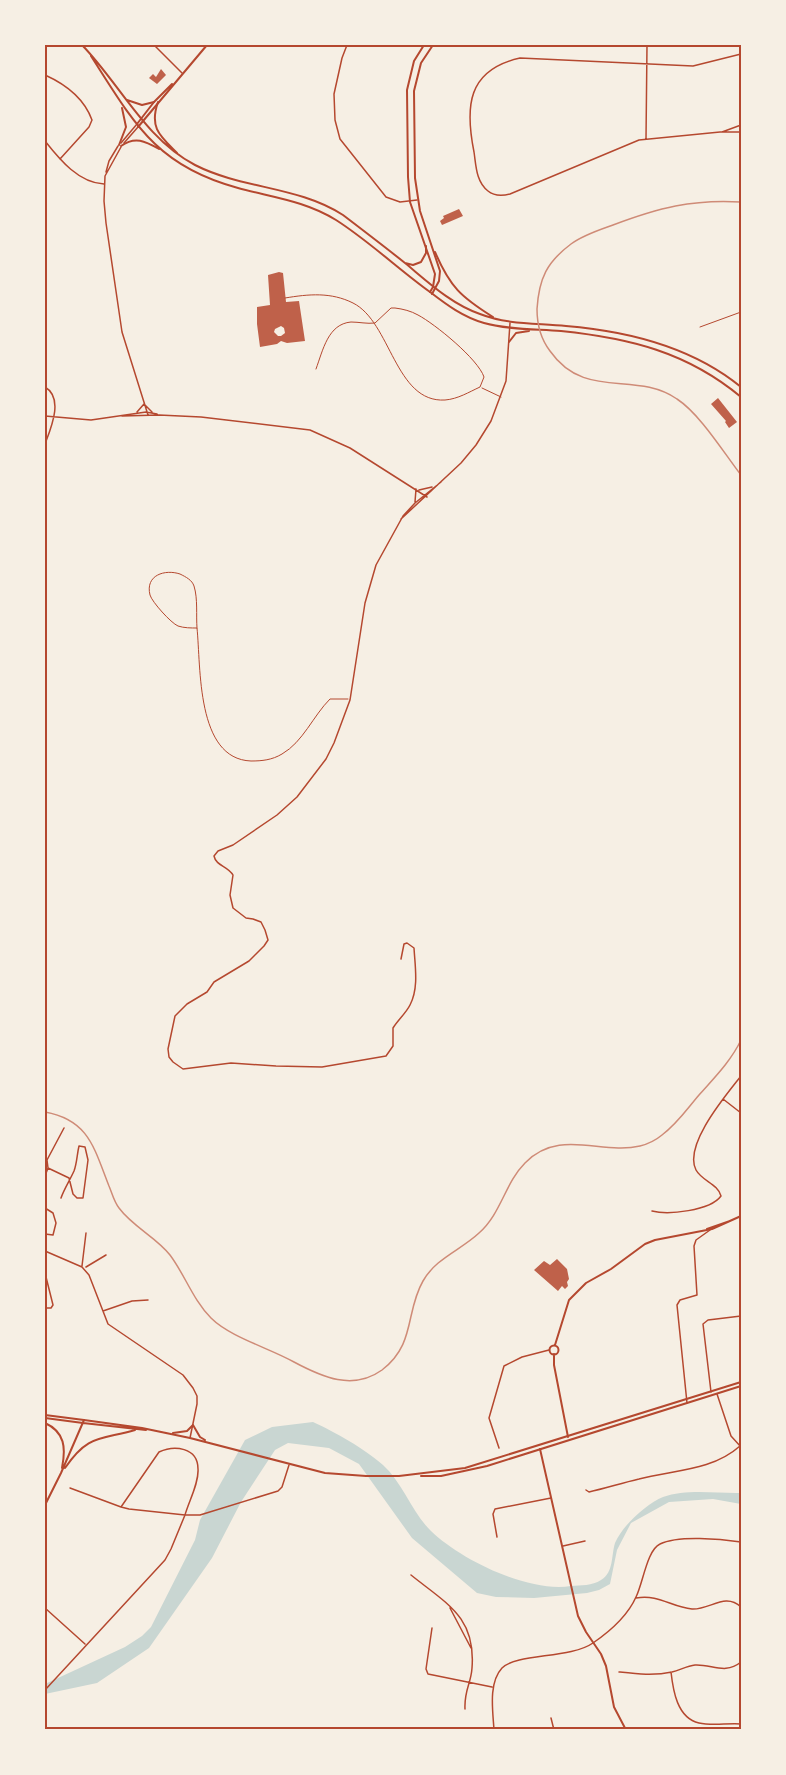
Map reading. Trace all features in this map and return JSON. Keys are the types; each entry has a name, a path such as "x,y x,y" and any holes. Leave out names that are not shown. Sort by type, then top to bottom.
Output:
{"main road":[{"path":"82,45 101,65 142,120 158,138 182,158 209,172 301,196 328,206 343,215 435,288 466,308 510,322 608,330 640,338 683,353 723,374 741,387"},
{"path":"137,125 207,45"},
{"path":"424,45 414,61 407,90 408,177 410,202 435,274 435,288"},
{"path":"433,45 421,63 414,91 417,200 444,274 472,305 496,319"},
{"path":"88,51 122,106 164,153"},
{"path":"127,100 142,105 156,102"},
{"path":"156,102 155,126 165,141 182,158"},
{"path":"120,146 126,127 126,116 122,106"},
{"path":"120,146 128,141 139,140 164,153 185,168 205,177 297,202 328,215 455,311 470,318 495,326 614,337 653,348 700,369 741,397"},
{"path":"403,262 413,265 421,262 426,253 426,246"},
{"path":"431,293 440,275 435,252"},
{"path":"509,342 516,333 533,330"},
{"path":"554,1354 549,1350 555,1345 566,1308 579,1287 616,1266 645,1244 712,1229 741,1216"},
{"path":"706,1230 733,1220"},
{"path":"555,1345 558,1350 554,1354 554,1365 568,1439"},
{"path":"84,1422 190,1438 325,1473 356,1476 434,1476 466,1471 687,1402 741,1382"},
{"path":"716,1392 741,1386"},
{"path":"45,1416 146,1430"},
{"path":"45,1505 84,1422"},
{"path":"45,1423 56,1430 64,1442 65,1451 61,1473"},
{"path":"170,1434 187,1431 193,1425 200,1437 213,1443"},
{"path":"61,1473 75,1454 90,1442 105,1435 135,1430"},
{"path":"540,1448 575,1605 581,1623 606,1666 614,1707 627,1730"}],"street":[{"path":"154,45 182,73"},
{"path":"347,45 334,94 335,120 340,139 386,197 393,201 417,200"},
{"path":"646,139 647,45"},
{"path":"741,54 693,66 536,57 507,61 487,72 481,80 470,101 468,115 480,182 489,192 501,196 524,189 630,143 646,139 741,132"},
{"path":"45,75 72,91 92,120 89,127 60,159"},
{"path":"137,125 120,146 105,176 106,223 122,332 148,416"},
{"path":"720,132 741,125"},
{"path":"45,141 60,159 86,180 105,184"},
{"path":"401,519 476,445 491,421 507,374 510,322"},
{"path":"45,387 54,396 53,418 45,444"},
{"path":"144,404 159,415"},
{"path":"134,414 144,404"},
{"path":"45,416 91,420 153,412"},
{"path":"122,416 159,415 259,423 310,430 350,448 425,496"},
{"path":"401,959 404,944 411,945 414,950 415,985 410,1005 393,1028 393,1046 386,1056 322,1067 231,1063 186,1069 176,1066 170,1059 168,1049 175,1016 190,1002 207,992 214,982 249,961 268,940 261,922 246,918 233,908 230,895 233,875 214,857 218,851 233,845 240,838 277,815 297,797 312,779 334,743 350,700 365,603 372,578 387,542 401,519 415,503 441,482"},
{"path":"417,490 433,487"},
{"path":"415,503 417,490"},
{"path":"652,1211 668,1213 690,1210 715,1202 721,1196 719,1190 697,1172 693,1159 711,1114 741,1076"},
{"path":"723,1099 741,1113"},
{"path":"45,1176 48,1168 46,1160 64,1128"},
{"path":"48,1168 69,1178 74,1194 77,1198 83,1198 88,1160 85,1147 79,1145 75,1167 69,1178 62,1198"},
{"path":"45,1208 54,1213 56,1223 53,1235 45,1234"},
{"path":"687,1402 676,1305 680,1300 697,1295 694,1246 696,1240 712,1229"},
{"path":"83,1268 86,1233"},
{"path":"45,1252 83,1268 89,1275 106,1321 188,1380 197,1396 196,1414 190,1438"},
{"path":"83,1268 106,1255"},
{"path":"45,1273 53,1305 51,1308 45,1308"},
{"path":"102,1311 132,1300 148,1300"},
{"path":"711,1394 703,1324 708,1320 741,1316"},
{"path":"499,1448 489,1418 504,1366 522,1357 549,1350"},
{"path":"586,1490 589,1492 711,1464 740,1446 729,1431 716,1392"},
{"path":"45,1690 85,1644 165,1560 185,1515 198,1469 193,1456 184,1448 159,1452 121,1507"},
{"path":"70,1488 121,1507 141,1511 200,1515 278,1491 282,1487 289,1464"},
{"path":"496,1537 493,1514 495,1509 552,1498"},
{"path":"494,1730 494,1688 501,1670 510,1662 571,1653 583,1650 594,1643 623,1616 636,1598 650,1554 656,1546 669,1541 688,1539 741,1542"},
{"path":"562,1546 585,1541"},
{"path":"411,1575 450,1607 470,1632 472,1670 464,1697 465,1709"},
{"path":"636,1598 657,1598 693,1609 726,1600 741,1607"},
{"path":"450,1607 471,1648"},
{"path":"45,1608 85,1644"},
{"path":"455,1620 460,1617"},
{"path":"432,1628 426,1672 430,1676 494,1688"},
{"path":"619,1672 643,1674 671,1672 695,1665 716,1669 728,1668 741,1662"},
{"path":"671,1672 676,1700 688,1718 699,1723 741,1724"},
{"path":"552,1718 554,1730"}],"lane":[{"path":"285,298 315,294 355,304 375,323 401,371 414,387 427,396 439,399 456,398 480,387 484,377 479,366 465,351 416,314 392,308 375,323 349,323 333,330 316,369"},
{"path":"700,327 741,312"},
{"path":"480,387 501,397"},
{"path":"197,628 179,626 152,600 149,594 150,584 157,575 170,572 185,576 191,581 195,592 207,721 218,742 231,755 244,760 258,761 284,754 330,699 350,700"}],"shaded area":[{"path":"313,1422 349,1441 383,1465 396,1480 424,1524 444,1542 496,1572 536,1584 554,1587 583,1585 601,1580 610,1568 618,1536 642,1510 663,1497 690,1492 741,1493 741,1504 713,1499 669,1502 631,1523 617,1550 610,1584 599,1590 534,1598 496,1597 477,1593 412,1538 359,1464 329,1448 288,1443 275,1450 241,1502 212,1558 149,1648 97,1683 45,1694 45,1684 125,1647 151,1627 195,1540 200,1520 245,1440 272,1427"}],"building":[{"path":"161,69 166,75 157,84 149,78 153,74 156,77"},
{"path":"459,209 463,216 442,225 440,221 444,218 443,216"},
{"path":"283,273 286,302 299,301 305,341 287,343 281,341 260,347 257,307 270,305 268,275","holes":["281,326 285,333 281,336 274,332"]},
{"path":"718,398 737,422 729,428 711,404"},
{"path":"557,1259 567,1269 569,1279 568,1286 565,1289 562,1286 558,1291 534,1270 544,1261 550,1265"}],"railway":[{"path":"741,202 691,203 660,209 581,238 571,244 550,264 542,280 537,309 541,336 550,351 564,366 579,376 594,381 644,386 677,399 703,424 741,475"},
{"path":"45,1112 60,1116 81,1129 94,1148 117,1206 170,1255 199,1303 219,1325 315,1373 338,1380 360,1380 382,1370 393,1360 405,1339 417,1293 428,1273 479,1233 493,1217 512,1180 525,1163 538,1153 552,1147 581,1145 625,1148 640,1146 655,1140 682,1116 727,1062 741,1040"}]}
